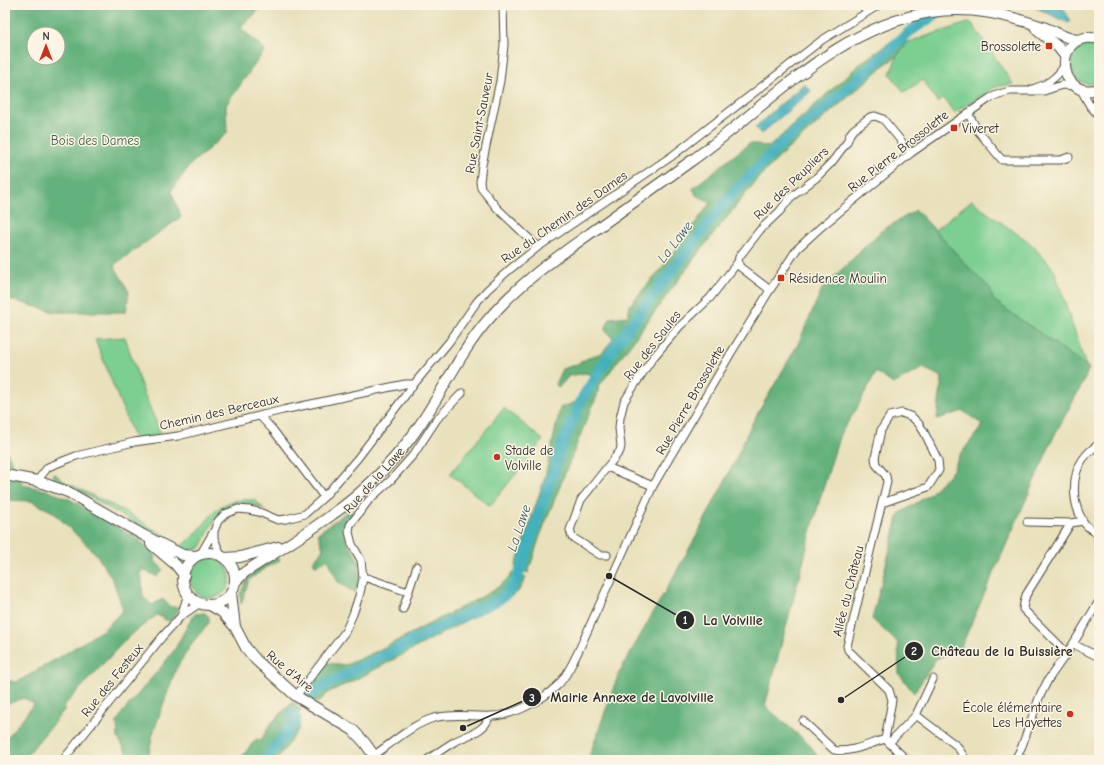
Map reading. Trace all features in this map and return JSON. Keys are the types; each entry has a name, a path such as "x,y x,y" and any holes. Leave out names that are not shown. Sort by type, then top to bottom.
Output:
{"main road":[{"path":"289,543 240,557 223,557 207,553 198,556 188,564 184,575 184,585 188,594 205,604 222,602 231,593 235,582 245,572 335,513 367,486 411,438 424,420 466,348 486,321 530,277 694,159 804,71 830,54 857,38 903,19 931,12 958,10 978,10 1001,14 1041,26 1065,38 1080,40"},
{"path":"1034,24 1037,30 1058,47 1065,56"},
{"path":"1099,39 1087,38 1080,40 1071,46 1065,56 1064,66 1067,75 1078,87 1091,90 1099,89"},
{"path":"5,475 37,481 68,492 145,536 183,555 198,556"},
{"path":"145,536 151,544 176,565 184,575"},
{"path":"223,557 229,562 234,572 235,582"},
{"name":"Rue d'Aire","path":"231,593 235,627"},
{"name":"Rue d'Aire","path":"205,604 222,612 235,627 246,648 256,660 296,696 345,725 360,737 376,758"}],"street":[{"name":"Rue Saint-Sauveur","path":"503,5 504,45 500,80 482,165 480,182 481,188 497,208 538,247"},
{"name":"Rue du Chemin des Dames","path":"198,556 214,531 218,521 225,514 238,509 259,512 278,520 286,520 305,514 324,497 358,459 414,384 449,342 487,290 538,247 672,156 822,40 879,5"},
{"name":"Rue Pierre Brossolette","path":"1028,91 1050,82 1057,76 1064,66"},
{"name":"Rue Pierre Brossolette","path":"376,758 424,722 434,718 463,715 499,716 511,713 538,700 558,685 578,652 653,486 731,353 788,261 802,245 911,153 968,113 999,94 1010,91 1044,91 1062,85 1078,87"},
{"path":"1078,87 1084,93 1090,106 1097,114"},
{"path":"1097,114 1097,99 1099,94"},
{"path":"968,113 978,131 1002,160 1061,160 1069,157"},
{"name":"Rue des Peupliers","path":"738,262 739,257 760,230 780,211 790,198 816,178 832,162 847,142 850,134 870,117 880,116 911,153"},
{"path":"738,262 740,267 770,290"},
{"name":"Rue des Saules","path":"607,467 620,451 621,446 618,428 624,402 632,389 652,359 679,327 710,298 738,262"},
{"name":"Chemin des Berceaux","path":"37,481 48,467 76,456 134,442 178,436 283,410 405,384 414,384"},
{"name":"Rue de la Lawe","path":"296,696 345,632 360,593 363,578 361,560 352,544 349,532 350,525 369,500 391,480 414,454 438,419 462,393"},
{"name":"Allée du Château","path":"882,503 928,487 939,470 938,460 924,432 912,418 902,413 890,416 881,430 874,458 876,464 886,476 887,482 847,646 848,650 889,690 892,700 887,741"},
{"path":"260,416 277,435 324,497"},
{"path":"1099,444 1082,460 1074,481 1076,502 1083,521 1089,528 1099,535"},
{"path":"607,555 600,555 572,537 570,530 581,500 607,467 653,486"},
{"path":"1027,522 1071,523 1083,521"},
{"path":"1067,653 1023,609 1026,595 1071,523"},
{"path":"214,531 214,538 223,557"},
{"path":"403,609 417,566"},
{"path":"363,578 408,592"},
{"name":"Rue des Festeux","path":"181,616 188,594"},
{"path":"1025,760 1016,758 1039,698 1048,680 1073,644 1099,601"},
{"name":"Rue des Festeux","path":"63,760 162,637 181,616 205,604"},
{"path":"1073,644 1099,658"},
{"path":"803,721 834,750 838,751 887,741 916,715 933,680"},
{"path":"916,715 957,746 966,760"},
{"path":"427,760 456,741 478,730 483,726 489,716"},
{"path":"887,741 907,760"}],"green space":[{"name":"Bois des Dames","path":"5,5 264,5 241,28 265,50 226,105 227,133 191,164 171,191 181,217 114,265 129,292 126,312 54,312 5,298"},
{"path":"971,22 1013,84 995,87 954,113 944,98 938,103 923,80 904,92 890,74 897,56 908,42"},
{"path":"900,35 908,42 897,56 880,68 788,149 760,176 704,246 599,386 597,396 540,536 528,573 515,567 545,477 560,408 578,401 589,383 590,375 586,373 569,376 559,387 555,384 562,369 602,353 613,339 605,330 610,318 628,316 630,305 665,264 711,202 696,195 693,188 750,143 769,147 862,62"},
{"path":"1091,44 1099,46 1099,82 1089,84 1081,82 1075,77 1071,61 1074,54 1080,48"},
{"path":"972,200 982,209 1029,242 1054,269 1086,366 993,300 989,288 935,230"},
{"path":"916,210 972,271 990,288 993,300 1089,368 1083,383 1055,434 960,649 936,659 914,693 899,674 898,643 872,619 899,514 929,495 953,470 959,456 983,425 963,411 937,419 942,377 923,368 893,384 876,372 856,410 840,434 819,502 765,706 810,745 820,760 588,760 619,673 697,535 736,459 751,425 798,344 822,289 881,231"},
{"path":"125,337 143,391 161,434 135,440 95,339"},
{"name":"Stade de Volville","path":"504,408 543,440 490,506 450,474"},
{"path":"5,448 23,485 46,490 71,500 135,537 155,553 154,560 163,569 157,577 141,568 143,597 152,605 163,599 170,607 180,607 170,622 157,615 129,636 63,707 65,709 23,760 5,760 5,740 34,704 24,698 5,705 5,680 17,682 58,658 103,630 123,610 113,580 96,554 53,512 31,501 5,500"},
{"path":"54,473 63,481 126,512 182,546 192,538 220,507 229,503 240,500 255,500 266,511 260,507 248,504 226,509 218,515 200,548 188,551 171,544 69,486 58,483 54,478"},
{"path":"348,511 355,514 346,530 345,538 359,561 360,577 355,593 338,582 328,559 316,566 313,562 323,549 318,533"},
{"path":"277,557 280,560 265,568 249,580 241,604 240,594 247,579 256,570"},
{"path":"206,558 214,558 221,561 227,567 230,578 227,589 221,595 214,598 206,598 199,595 193,589 190,582 190,574 193,567 199,561"},
{"path":"512,572 526,578 518,592 510,597 361,677 329,692 318,703 308,695 306,689 326,663 346,665 375,652 493,591 510,577"},
{"path":"205,613 209,617 209,623 192,643 176,669 153,733 148,760 131,760 118,738 117,723 122,713 175,649 195,614"},
{"path":"293,702 302,710 294,718 300,723 299,729 276,760 239,760 256,739 261,740 272,722"}],"water":[{"path":"1029,5 1061,5 1071,21 1069,23"},
{"path":"804,84 811,91 761,134 755,127"}],"waterway":[{"name":"La Lawe","path":"521,569 563,443 583,397 616,345 661,285 730,196 781,144 840,95 909,32 949,5"},
{"name":"La Lawe","path":"311,695 322,687 472,611 501,598 511,588 519,573"},
{"name":"La Lawe","path":"265,760 295,722 296,719 292,715"}],"place":[{"name":"Brossolette","path":"1049,46"},
{"name":"Viveret","path":"954,128"},
{"name":"Résidence Moulin","path":"781,278"},
{"name":"Stade de Volville","path":"497,457"},
{"name":"La Volville","path":"609,576"},
{"name":"Château de la Buissière","path":"841,700"},
{"name":"École élémentaire Les Hayettes","path":"1070,714"},
{"name":"Mairie Annexe de Lavolville","path":"463,728"}]}
